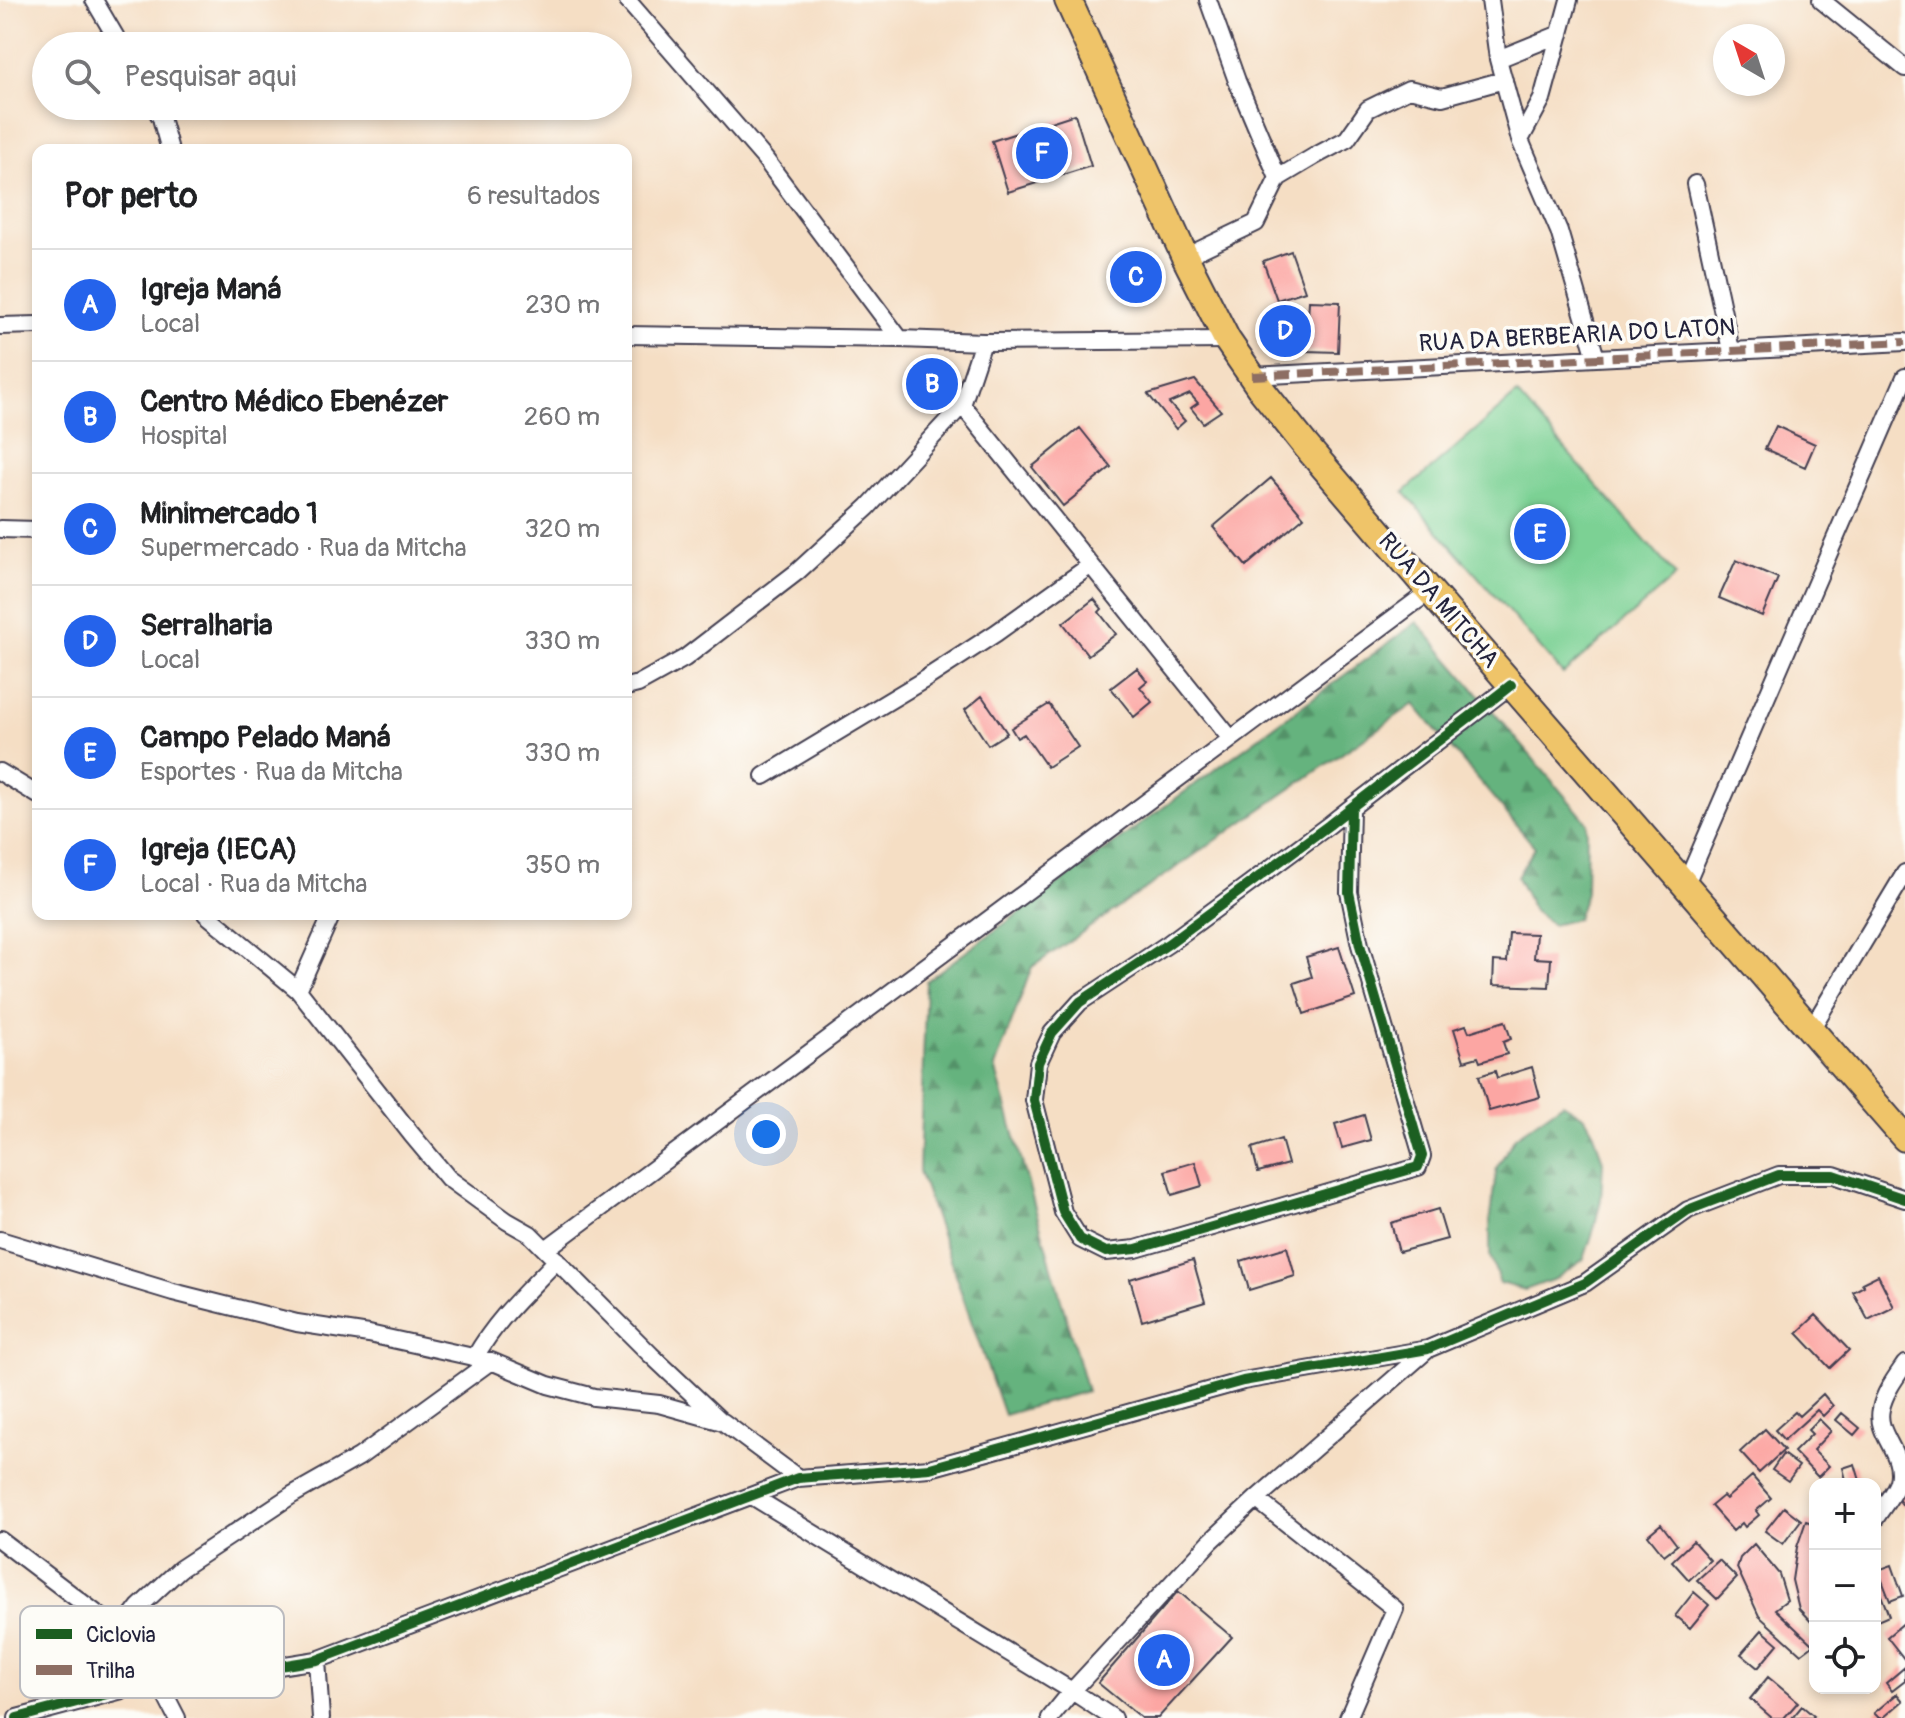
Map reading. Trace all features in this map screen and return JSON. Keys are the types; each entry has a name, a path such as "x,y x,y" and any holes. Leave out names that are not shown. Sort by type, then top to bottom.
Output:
{"main road":[{"name":"RUA DA MITCHA","path":"1068,0 1185,257 1227,340 1252,376 1306,446 1430,591 1905,1138"}],"street":[{"path":"94,0 113,32"},
{"path":"627,0 765,159 900,339"},
{"path":"1208,0 1237,81 1278,178"},
{"path":"1490,0 1498,59 1520,140 1559,231 1596,358"},
{"path":"1520,140 1542,99 1569,0"},
{"path":"1821,0 1905,68"},
{"path":"1498,59 1560,34"},
{"path":"1185,257 1256,223 1278,178 1347,139 1368,109 1409,89 1442,97 1504,80"},
{"path":"162,120 168,144"},
{"path":"1695,184 1731,350"},
{"path":"0,326 32,325"},
{"path":"632,335 983,342 1227,340"},
{"path":"632,686 685,658 797,572 868,507 962,405 983,342"},
{"name":"RUA DA BERBEARIA DO LATON","path":"1252,376 1905,342"},
{"path":"1685,886 1905,377"},
{"path":"962,405 1231,739"},
{"path":"0,529 32,530"},
{"path":"764,776 959,657 1091,565"},
{"path":"140,1606 180,1569 292,1495 359,1457 483,1359 489,1334 552,1254 1430,591"},
{"path":"1351,808 1349,892 1360,945 1422,1156 1418,1167 1136,1249 1106,1252 1080,1239 1063,1212 1034,1100 1038,1063 1052,1033 1080,1002 1168,944 1511,685"},
{"path":"0,772 32,791"},
{"path":"1810,1031 1905,873"},
{"path":"213,920 298,990 326,1029 448,1178 530,1234 723,1422 798,1478"},
{"path":"298,990 329,920"},
{"path":"284,1665 317,1660 798,1478 930,1468 1243,1381 1428,1349 1585,1283 1688,1210 1779,1175 1834,1175 1905,1199"},
{"path":"0,1240 173,1292 297,1323 369,1334 483,1359 548,1385 594,1397 659,1404 723,1422"},
{"path":"1050,1718 1210,1542 1428,1349"},
{"path":"1881,1509 1898,1482 1898,1458 1881,1425 1881,1409 1905,1364"},
{"path":"752,1496 1113,1718"},
{"path":"1256,1499 1395,1609 1348,1718"},
{"path":"0,1540 86,1606"},
{"path":"317,1660 321,1718"},
{"path":"17,1718 92,1698"},
{"path":"167,1698 177,1718"}],"green space":[{"path":"1517,394 1676,576 1563,674 1404,492"},
{"path":"1417,622 1587,822 1586,892 1577,919 1552,925 1534,911 1517,877 1535,847 1414,704 1032,967 995,1067 1087,1391 1004,1415 919,1171 926,981"},
{"path":"1563,1103 1585,1117 1594,1133 1603,1162 1601,1199 1584,1259 1555,1279 1525,1290 1500,1283 1490,1256 1490,1216 1497,1167 1515,1137"}],"building":[{"path":"1075,114 1091,166 1008,192 992,141"},
{"path":"1291,251 1305,291 1277,300 1263,261"},
{"path":"1146,260 1154,286 1127,294 1119,268"},
{"path":"1309,301 1340,302 1338,352 1306,351"},
{"path":"1276,318 1295,318 1294,344 1276,344"},
{"path":"949,374 953,407 937,409 933,376"},
{"path":"1195,380 1221,411 1203,423 1191,408 1198,403 1190,394 1169,403 1185,421 1176,429 1148,394"},
{"path":"1776,426 1815,444 1805,467 1765,449"},
{"path":"1080,428 1111,467 1063,506 1032,467"},
{"path":"1271,478 1304,517 1246,566 1213,527"},
{"path":"1736,560 1778,578 1762,616 1719,598"},
{"path":"1094,599 1102,609 1099,612 1116,634 1088,655 1063,623"},
{"path":"1137,668 1147,681 1140,687 1152,702 1134,717 1111,688"},
{"path":"982,696 1007,733 988,745 965,710"},
{"path":"1049,704 1078,747 1047,767 1024,734 1017,738 1011,728"},
{"path":"1509,933 1536,934 1534,958 1551,959 1549,987 1493,985 1494,961 1507,962"},
{"path":"1339,947 1355,997 1304,1014 1294,983 1312,977 1306,957"},
{"path":"1505,1021 1511,1039 1503,1042 1507,1054 1480,1062 1478,1057 1464,1061 1454,1029 1466,1025 1469,1032"},
{"path":"1532,1067 1540,1097 1489,1111 1479,1076 1495,1071 1497,1078"},
{"path":"1364,1115 1371,1140 1342,1148 1335,1124"},
{"path":"1281,1139 1288,1164 1258,1172 1252,1148"},
{"path":"1195,1162 1202,1186 1172,1195 1165,1171"},
{"path":"1438,1209 1447,1239 1399,1252 1391,1223"},
{"path":"1287,1247 1295,1276 1249,1290 1241,1261"},
{"path":"1193,1260 1205,1302 1142,1321 1130,1279"},
{"path":"1878,1275 1894,1307 1868,1320 1853,1292"},
{"path":"1816,1315 1849,1350 1830,1368 1797,1333"},
{"path":"1823,1394 1833,1406 1823,1416 1817,1410 1784,1440 1775,1430 1795,1412 1799,1416"},
{"path":"1842,1413 1860,1428 1854,1435 1836,1420"},
{"path":"1819,1419 1831,1431 1813,1450 1829,1466 1818,1477 1794,1452 1812,1434 1808,1430"},
{"path":"1765,1429 1784,1450 1759,1473 1740,1452"},
{"path":"1783,1454 1799,1466 1788,1481 1772,1470"},
{"path":"1855,1464 1859,1478 1846,1478 1843,1468"},
{"path":"1752,1476 1771,1498 1756,1511 1759,1515 1745,1527 1742,1523 1733,1531 1711,1506 1723,1496 1726,1499"},
{"path":"1905,1481 1905,1508 1892,1492"},
{"path":"1784,1507 1801,1520 1783,1544 1765,1531"},
{"path":"1806,1521 1809,1522 1809,1620 1799,1609 1792,1580 1797,1547"},
{"path":"1661,1524 1677,1545 1664,1555 1648,1535"},
{"path":"1693,1541 1710,1560 1689,1580 1672,1561"},
{"path":"1754,1544 1779,1574 1787,1600 1775,1609 1809,1641 1809,1648 1801,1654 1759,1616 1737,1568 1740,1558"},
{"path":"1719,1560 1737,1578 1717,1599 1697,1580"},
{"path":"1892,1565 1903,1596 1890,1601 1881,1569"},
{"path":"1178,1591 1232,1637 1158,1718 1141,1718 1098,1683"},
{"path":"1694,1592 1709,1605 1690,1628 1675,1616"},
{"path":"1881,1595 1889,1616 1881,1619"},
{"path":"1905,1622 1905,1660 1887,1637"},
{"path":"1762,1630 1778,1644 1758,1668 1741,1654"},
{"path":"1905,1667 1905,1681 1892,1691 1886,1683"},
{"path":"1768,1677 1798,1702 1784,1718 1772,1718 1750,1699"},
{"path":"1897,1694 1903,1701 1879,1718 1874,1713"},
{"path":"1802,1706 1814,1716 1792,1718"}],"marked path":[{"path":"1252,376 1905,342"}],"cycle path":[{"path":"1351,808 1349,892 1360,945 1422,1156 1418,1167 1136,1249 1106,1252 1080,1239 1063,1212 1034,1100 1038,1063 1052,1033 1080,1002 1168,944 1511,685"},
{"path":"284,1665 317,1660 798,1478 930,1468 1243,1381 1428,1349 1585,1283 1688,1210 1779,1175 1834,1175 1905,1199"},
{"path":"17,1718 92,1698"}],"place":[{"name":"Igreja (IECA)","path":"1042,153"},
{"name":"Minimercado 1","path":"1136,277"},
{"name":"Serralharia","path":"1285,331"},
{"name":"Centro Médico Ebenézer","path":"932,384"},
{"name":"Campo Pelado Maná","path":"1540,534"},
{"name":"Igreja Maná","path":"1164,1660"}]}
